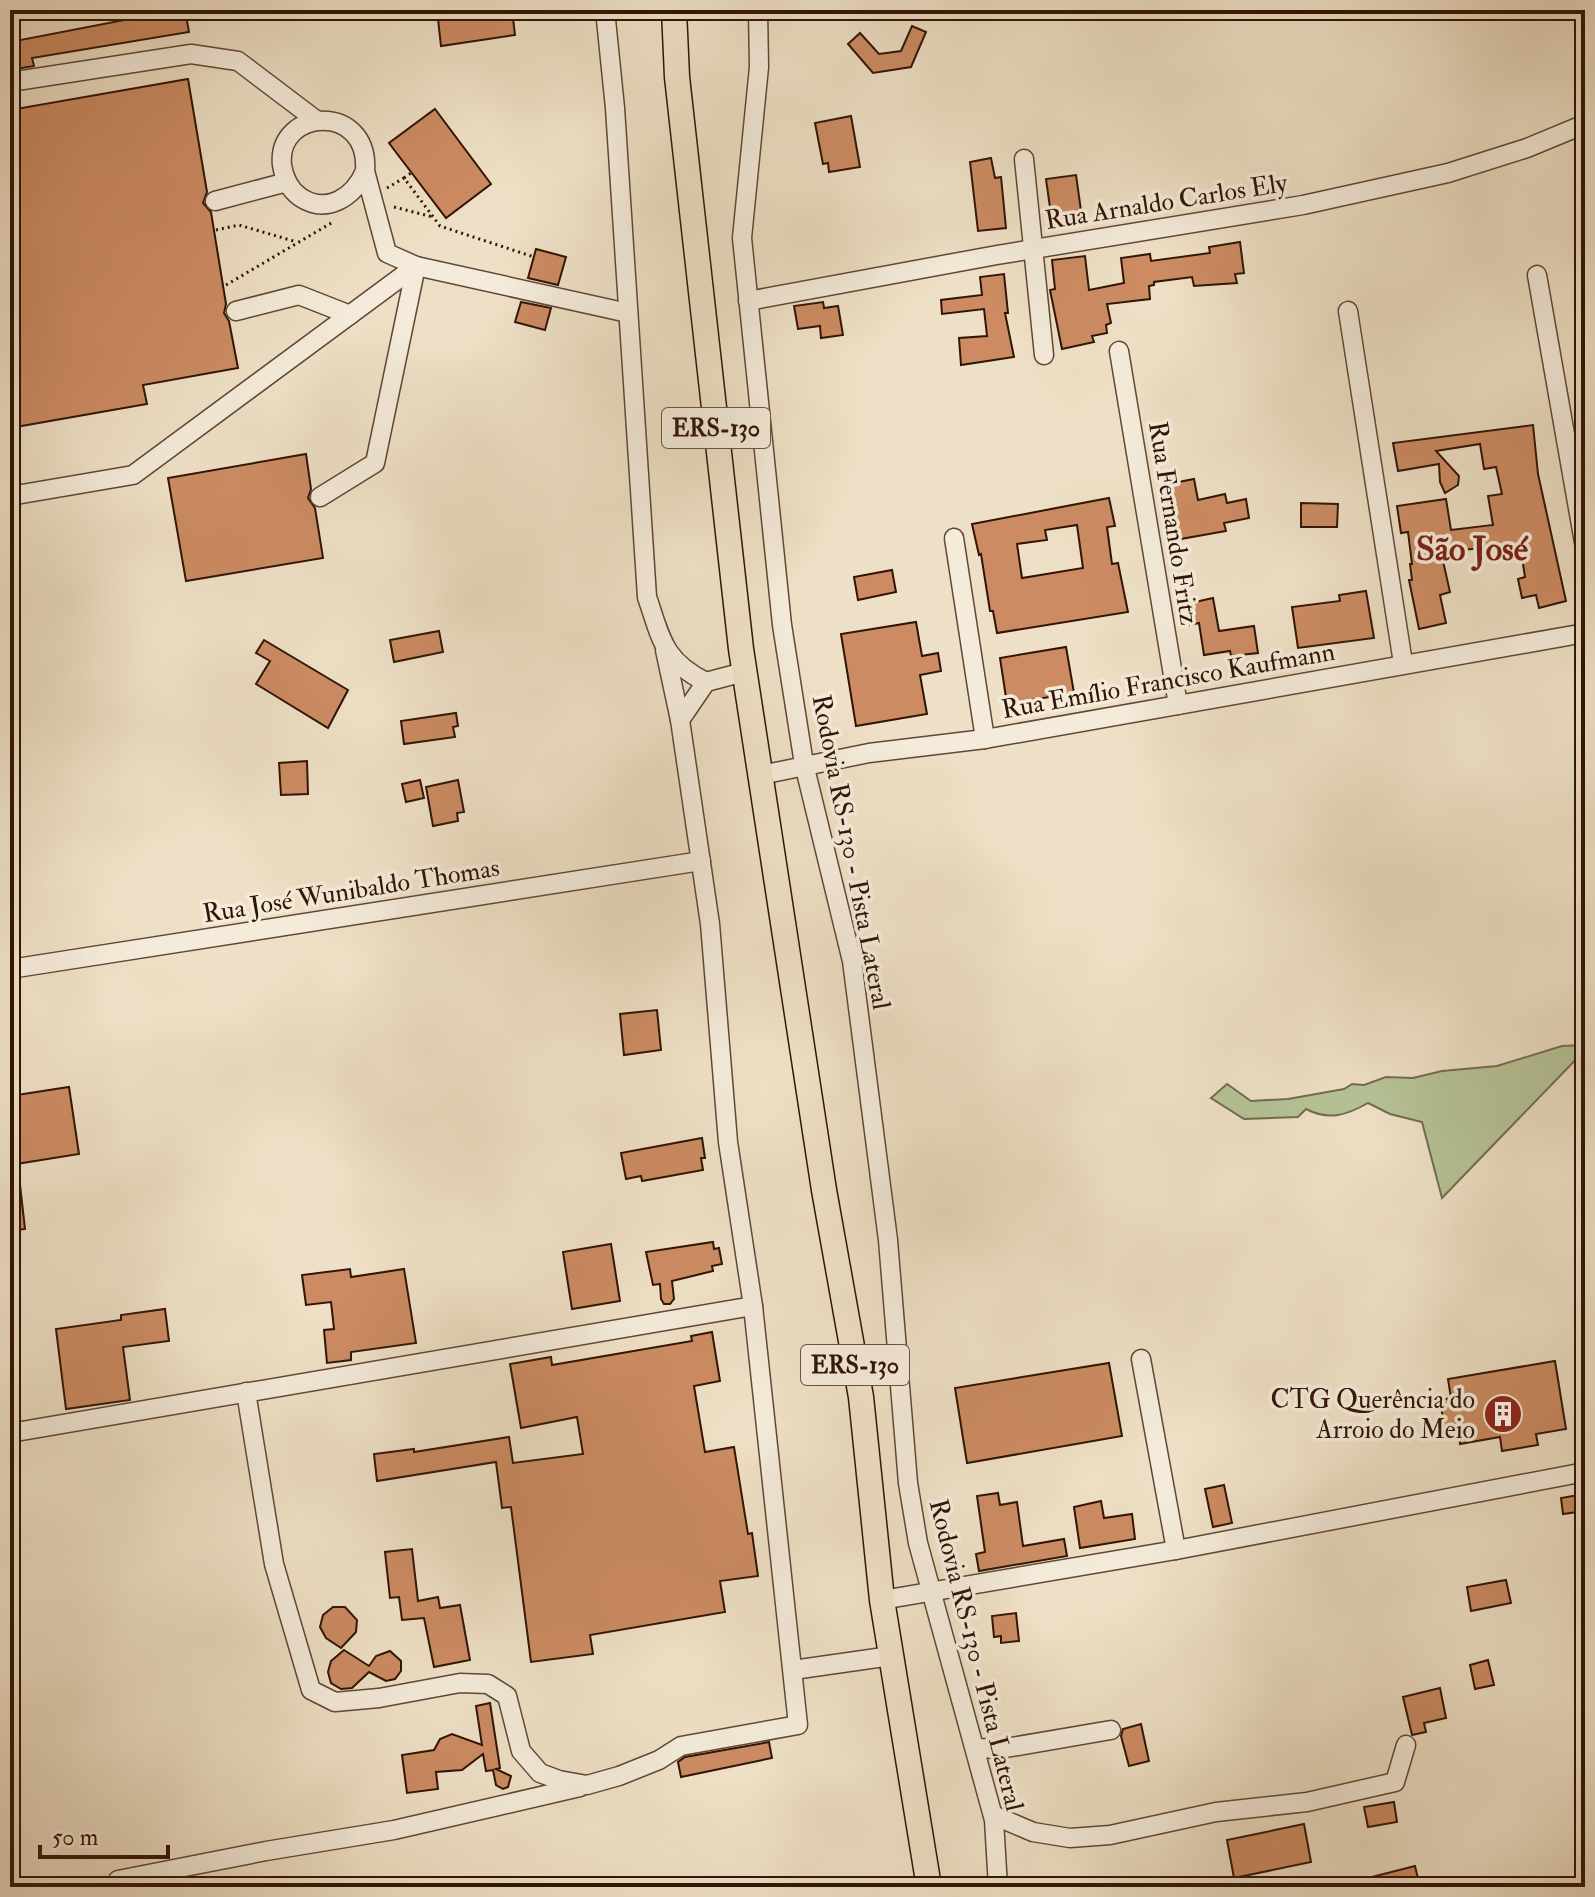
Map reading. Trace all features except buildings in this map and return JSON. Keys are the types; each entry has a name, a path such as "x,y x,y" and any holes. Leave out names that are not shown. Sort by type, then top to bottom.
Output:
{"main road":[{"name":"ERS-130","path":"674,10 677,77 744,672 824,1190 861,1397 882,1600 929,1887"}],"street":[{"path":"118,1880 394,1830 619,1776 659,1760 681,1746 798,1725 753,1306 728,1142 710,924 680,720 664,647 647,597 615,108 605,10"},
{"name":"Rodovia RS-130 - Pista Lateral","path":"758,10 759,67 742,238 782,625 804,764 852,961 888,1240 908,1483 918,1543 993,1815 998,1887"},
{"path":"10,82 191,54 238,61 316,120"},
{"path":"316,120 330,120 354,133 362,144 366,157 365,171 360,184 339,201 325,204 311,202 299,196 287,182 282,159 292,134 303,125 316,120"},
{"name":"Rua Arnaldo Carlos Ely","path":"748,301 1303,205 1448,173 1527,148 1585,124"},
{"path":"1024,159 1044,355"},
{"path":"365,171 387,253 416,266 628,313"},
{"path":"215,201 287,182"},
{"path":"10,496 133,475 416,266"},
{"path":"320,497 375,463 416,266"},
{"path":"1537,275 1585,548"},
{"path":"236,311 299,295 350,315"},
{"path":"1348,311 1403,663"},
{"name":"Rua Fernando Fritz","path":"1119,351 1178,705"},
{"path":"954,538 985,739"},
{"name":"Rua Emílio Francisco Kaufmann","path":"761,775 804,764 985,739 1585,633"},
{"path":"664,647 684,671 706,682"},
{"path":"680,720 706,682 744,672"},
{"name":"Rua José Wunibaldo Thomas","path":"10,969 701,861"},
{"path":"10,1433 753,1306"},
{"path":"1141,1359 1176,1550"},
{"path":"246,1392 274,1564 311,1690 335,1702 379,1698 460,1683 488,1684 507,1696 521,1751 540,1773 587,1785"},
{"path":"882,1600 1176,1550 1585,1472"},
{"path":"793,1670 891,1656"},
{"path":"976,1748 1000,1749 1111,1730"},
{"path":"993,1815 1033,1832 1070,1838 1110,1835 1216,1812 1307,1802 1395,1782 1406,1745"}],"path":[{"path":"404,178 411,173"},
{"path":"373,201 433,217"},
{"path":"216,230 239,225 298,243"}],"green space":[{"path":"1585,1045 1585,1050 1442,1198 1422,1122 1390,1114 1368,1103 1338,1115 1322,1115 1306,1109 1298,1117 1244,1119 1211,1098 1227,1084 1251,1101 1288,1099 1344,1089 1352,1084 1364,1085 1386,1077 1413,1078 1442,1071 1497,1066 1562,1046"}],"place":[{"name":"CTG Querência do Arroio do Meio","path":"1503,1414"}],"district":[{"name":"São José","path":"1472,548"}]}
